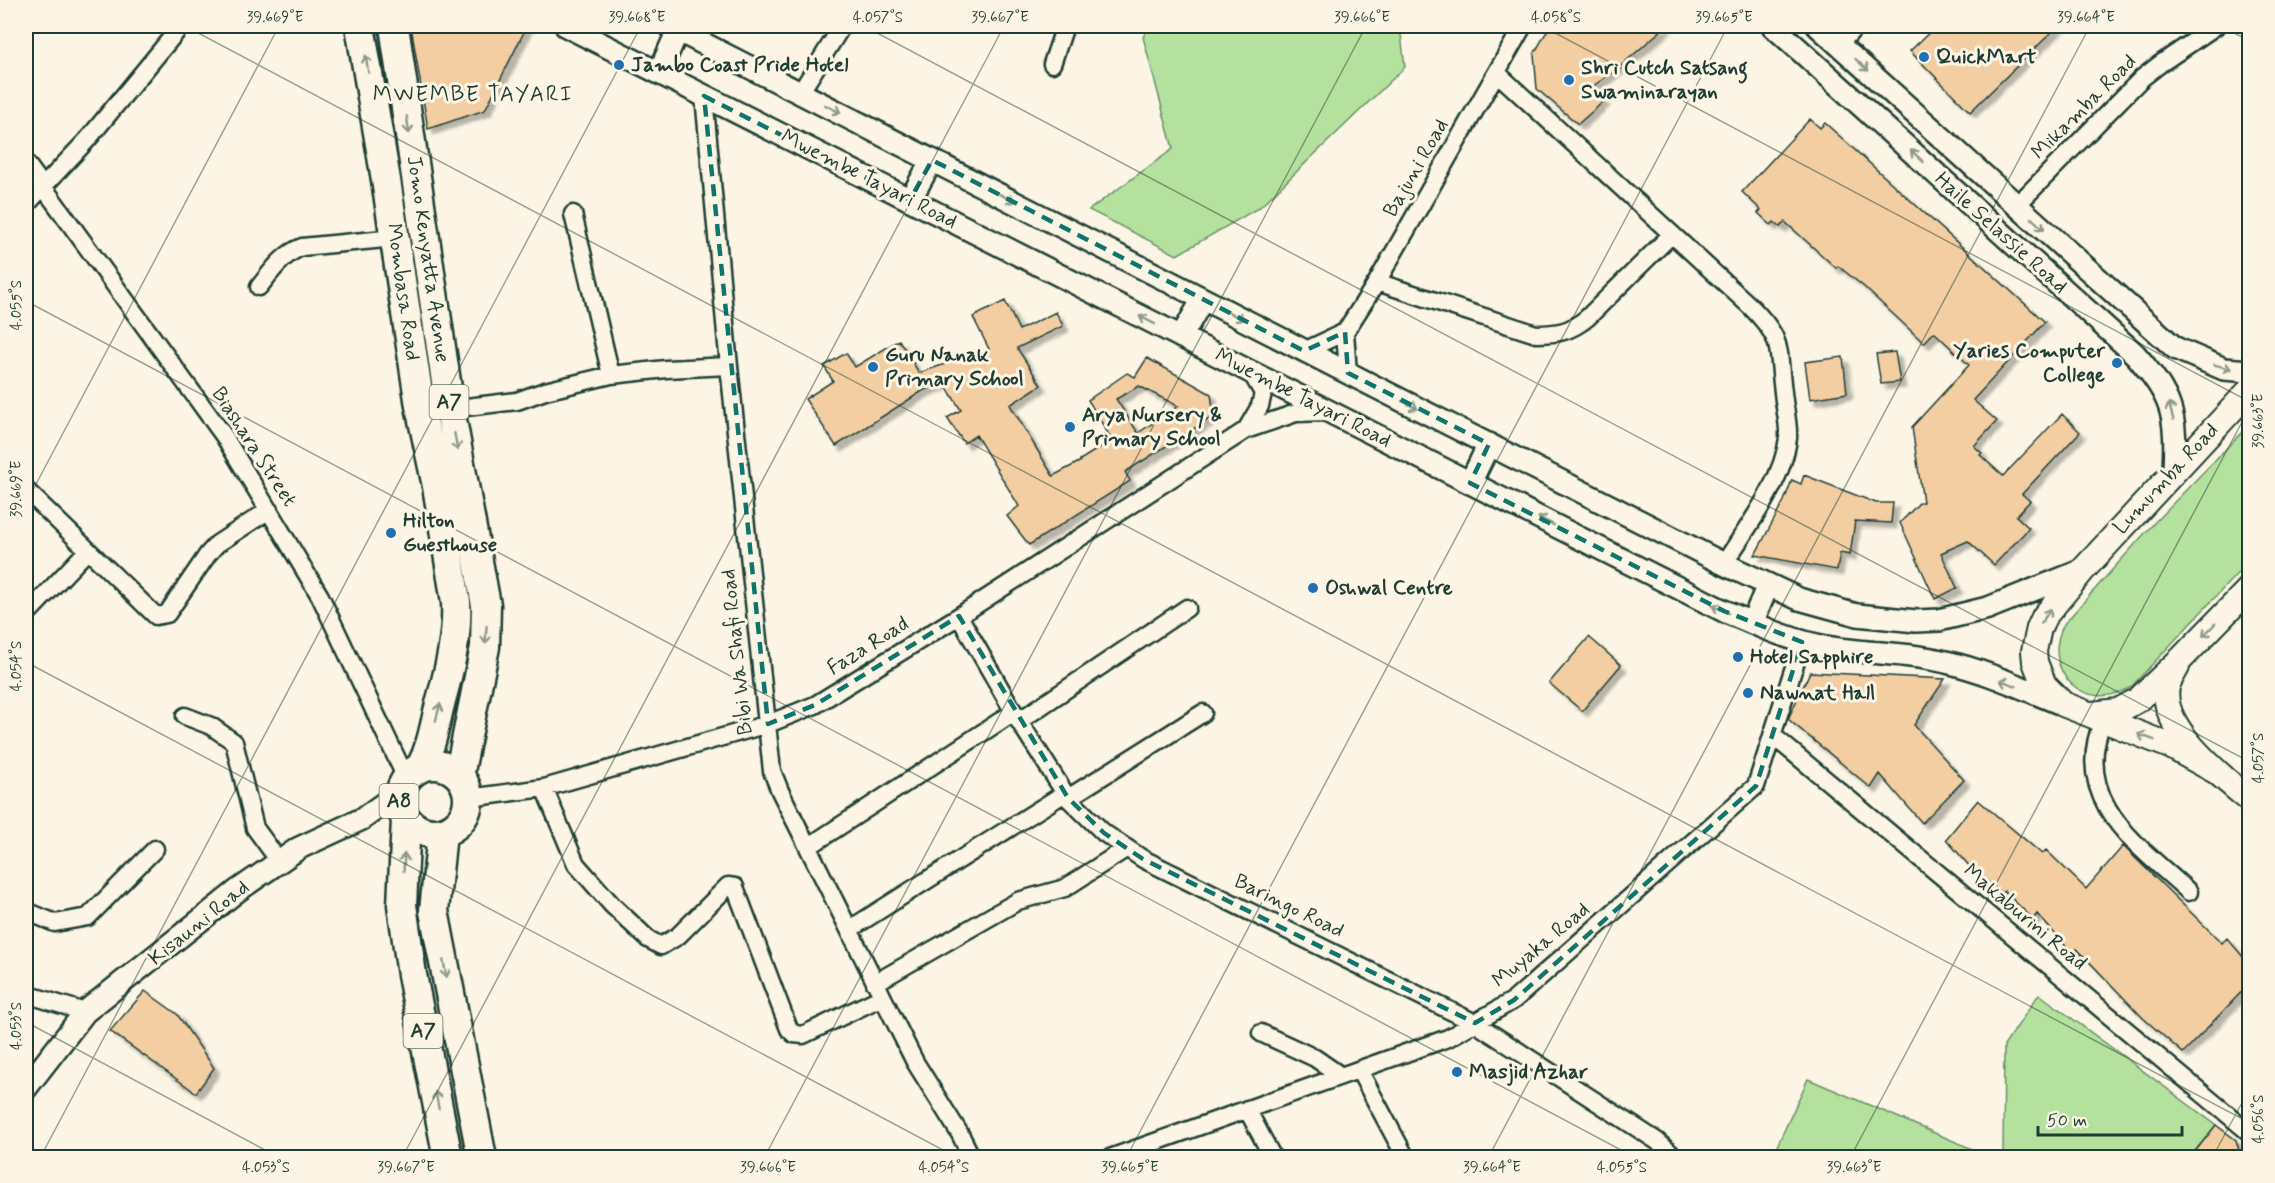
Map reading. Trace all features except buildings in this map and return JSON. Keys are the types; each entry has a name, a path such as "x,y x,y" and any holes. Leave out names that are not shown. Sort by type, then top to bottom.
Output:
{"highway":[{"name":"Mombasa Road","path":"360,26 420,406 437,486 457,614 452,656 432,745 409,779"},
{"name":"Jomo Kenyatta Avenue","path":"394,26 450,409 486,605 487,625 464,787 467,810 462,820 453,828 442,833"},
{"name":"A8","path":"442,833 422,832 406,820 400,807 409,779 441,766 464,787"},
{"name":"A7","path":"406,820 402,904 412,975 448,1158"},
{"name":"A7","path":"442,833 434,911 482,1158"}],"main road":[{"name":"Lumumba Road","path":"2070,708 2051,694 2038,674 2034,651 2044,617 2174,469 2250,390"},
{"path":"2070,708 2088,714 2106,714 2129,706 2181,659 2250,588"},
{"path":"2181,659 2167,686 2166,700 2174,722 2191,745 2217,772 2250,800"},
{"path":"2070,708 2170,746 2217,772"}],"street":[{"path":"26,205 88,139 181,26"},
{"name":"Mwembe Tayari Road","path":"566,26 1724,611 1802,642 1944,661 1969,668 2070,708"},
{"path":"800,93 842,26"},
{"path":"1052,64 1065,26"},
{"name":"Bajuni Road","path":"1345,332 1377,282 1523,26"},
{"name":"Haile Selassie Road","path":"1773,26 2135,354 2152,374 2172,409 2176,438 2174,469"},
{"name":"Haile Selassie Road","path":"1818,26 2175,348 2224,369 2250,371"},
{"path":"1839,45 1856,26"},
{"name":"Mikamba Road","path":"2017,205 2142,78 2167,58 2216,26"},
{"path":"659,73 673,28"},
{"name":"Mwembe Tayari Road","path":"673,28 1724,564 1799,599 1857,615 1916,621 1939,620 1988,608 2083,570"},
{"path":"1497,73 1768,324 1775,336 1780,353 1788,436 1784,458 1774,482 1724,564"},
{"name":"Bibi Wa Shafi Road","path":"704,96 729,366 776,781 915,1062 960,1134 972,1158"},
{"path":"910,200 932,160"},
{"name":"Biashara Street","path":"26,164 224,436 320,596 409,779"},
{"path":"573,214 611,375"},
{"path":"1377,282 1536,334 1557,334 1574,329 1587,318 1672,234"},
{"path":"259,287 283,258 302,247 395,238"},
{"path":"1181,337 1203,298"},
{"path":"1304,351 1345,332 1348,373"},
{"path":"450,409 517,401 545,391 611,375 729,366"},
{"path":"1246,430 1260,406 1263,393 1250,372"},
{"path":"1246,430 1296,413 1329,412"},
{"name":"Faza Road","path":"464,787 543,788 768,724 815,705 959,616 1246,430"},
{"path":"1470,483 1489,444"},
{"path":"26,490 156,616 167,614 217,544 269,510"},
{"path":"26,615 88,550"},
{"path":"1752,623 1768,585"},
{"path":"808,847 1186,608"},
{"path":"1857,615 1857,651"},
{"name":"Baringo Road","path":"959,616 1066,796 1104,832 1143,859 1475,1023 1657,1141 1676,1158"},
{"name":"Muyaka Road","path":"1110,1158 1448,1038 1514,1000 1756,786 1802,642"},
{"path":"850,929 1203,713"},
{"path":"185,716 211,726 234,742 255,828 279,861"},
{"path":"2103,720 2096,739 2095,773 2106,808 2119,827 2189,892"},
{"name":"Makaburini Road","path":"1772,735 2250,1133"},
{"name":"Kisauni Road","path":"26,1088 85,1012 237,891 299,848 362,819 409,779"},
{"path":"543,788 576,864 612,905 648,939 661,946 678,936 728,886 735,887 789,1029 794,1034 803,1035 1018,901 1065,888 1127,848"},
{"path":"26,911 56,923 88,917 155,849"},
{"path":"26,994 85,1012"},
{"path":"1261,1033 1315,1058 1341,1076"},
{"path":"1315,1058 1319,1084"},
{"path":"1359,1070 1406,1158"},
{"path":"1247,1109 1273,1158"}],"highlighted area":[{"path":"704,96 910,200 932,160 1304,351 1345,332 1348,373 1489,444 1470,483 1724,611 1802,642 1756,786 1514,1000 1475,1023 1143,859 1104,833 1068,798 959,616 815,705 768,724"}],"green space":[{"path":"1149,26 1400,26 1405,67 1260,207 1177,255 1089,210 1173,149 1143,37"},
{"path":"2249,425 2249,561 2132,686 2115,694 2099,696 2084,692 2072,684 2063,673 2058,658 2058,642 2064,624 2154,523"},
{"path":"2039,994 2216,1125 2190,1157 2003,1157 2004,1046"},
{"path":"1808,1079 1991,1157 1772,1157"}],"place":[{"name":"QuickMart","path":"1924,57"},
{"name":"Jambo Coast Pride Hotel","path":"619,65"},
{"name":"Shri Cutch Satsang Swaminarayan","path":"1569,80"},
{"name":"Yaries Computer College","path":"2117,363"},
{"name":"Guru Nanak Primary School","path":"873,367"},
{"name":"Arya Nursery & Primary School","path":"1070,427"},
{"name":"Hilton Guesthouse","path":"391,533"},
{"name":"Oshwal Centre","path":"1313,588"},
{"name":"Hotel Sapphire","path":"1738,657"},
{"name":"Nawnat Hall","path":"1748,693"},
{"name":"Masjid Azhar","path":"1457,1072"}],"district":[{"name":"MWEMBE TAYARI","path":"473,95"}]}
